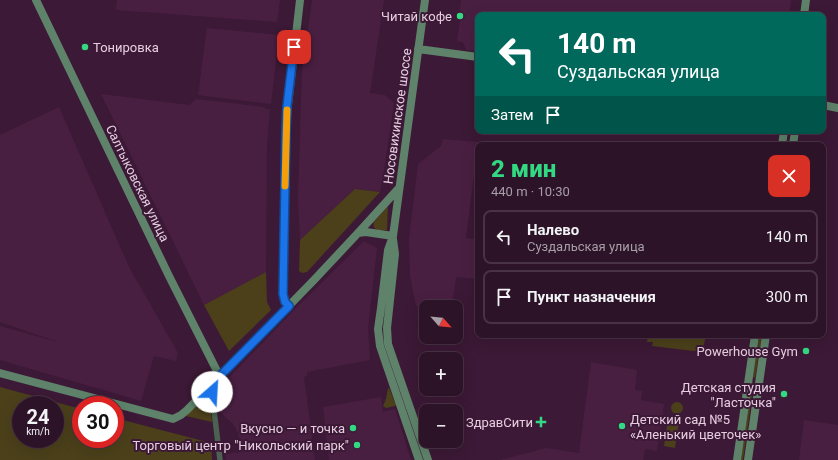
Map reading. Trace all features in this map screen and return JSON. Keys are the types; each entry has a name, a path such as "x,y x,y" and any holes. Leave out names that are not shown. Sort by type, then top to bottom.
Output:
{"street":[{"name":"Салтыковская улица","path":"36,0 169,276 220,377"},
{"path":"289,306 285,302 283,294 286,130 300,0"},
{"name":"Носовихинское шоссе","path":"419,460 380,346 378,329 388,250 392,236 425,0"},
{"path":"804,12 806,0"},
{"path":"418,49 475,57"},
{"path":"826,106 838,108"},
{"path":"0,373 173,419 182,415 289,306 399,188"},
{"path":"371,218 369,224 373,233"},
{"path":"358,233 373,233 392,236"},
{"name":"Носовихинское шоссе","path":"392,236 395,254 387,328 388,344 428,460"},
{"path":"737,460 755,338"},
{"path":"748,460 766,338"},
{"path":"211,385 220,460"}],"shaded area":[{"path":"117,0 280,0 277,22 116,10"},
{"path":"312,0 384,0 370,93 385,95 394,103 380,192 355,189 300,240 298,197 302,71"},
{"path":"461,0 791,0 789,12 475,12 475,51 466,50 463,42 457,41 461,14 459,14"},
{"path":"207,28 279,35 271,104 198,95"},
{"path":"101,94 189,105 196,99 265,107 265,109 270,109 267,145 266,272 204,305"},
{"path":"59,107 129,267 178,353 176,361 154,356 141,401 0,360 0,326 61,343 0,322 0,135"},
{"path":"443,139 478,142 475,142 475,166 466,238 475,240 475,279 456,277 453,300 419,300 419,306 416,306 410,276 409,239 418,164 441,146"},
{"path":"355,189 380,192 307,272 302,273 299,271 300,240"},
{"path":"388,206 387,230 375,229 373,225 374,222"},
{"path":"364,241 377,248 368,328 370,360 307,372 307,376 304,377 315,460 226,460 225,454 242,452 236,429 233,424 221,413 219,388 297,307"},
{"path":"266,272 267,302 271,310 229,351 204,305"},
{"path":"648,338 706,338 702,352 652,346 653,342 647,342"},
{"path":"759,338 762,338 755,378 753,377"},
{"name":"Детский сад №5 «Аленький цветочек»","path":"591,362 637,370 635,390 642,391 641,400 664,404 657,451 645,449 643,460 500,460 546,448 579,453"},
{"path":"752,382 754,383 743,460 741,460"},
{"path":"0,387 33,396 12,396 12,448 64,448 64,404 72,407 72,448 124,448 124,420 211,443 212,460 0,460"},
{"path":"388,388 396,405 386,408 383,406"},
{"path":"209,392 212,422 186,416"},
{"path":"381,397 383,412 395,409 411,460 329,460 323,407"},
{"path":"677,402 681,404 683,408 681,412 677,414 673,412 671,408 673,404"},
{"path":"668,419 679,421 675,448 664,446"},
{"path":"804,420 838,425 838,460 799,460"}],"slow traffic":[{"path":"285,186 287,110"}],"place":[{"name":"Читай кофе","path":"460,16"},
{"name":"Тонировка","path":"85,47"},
{"name":"Powerhouse Gym","path":"806,351"},
{"name":"Детская студия \"Ласточка\"","path":"784,394"},
{"name":"ЗдравСити","path":"541,422"},
{"name":"Детский сад №5 «Аленький цветочек»","path":"622,426"},
{"name":"Вкусно — и точка","path":"353,428"},
{"name":"Торговый центр \"Никольский парк\"","path":"357,445"}],"route":[{"path":"212,392 211,385 289,306 285,302 283,294 286,130 287,106 294,47"}]}
